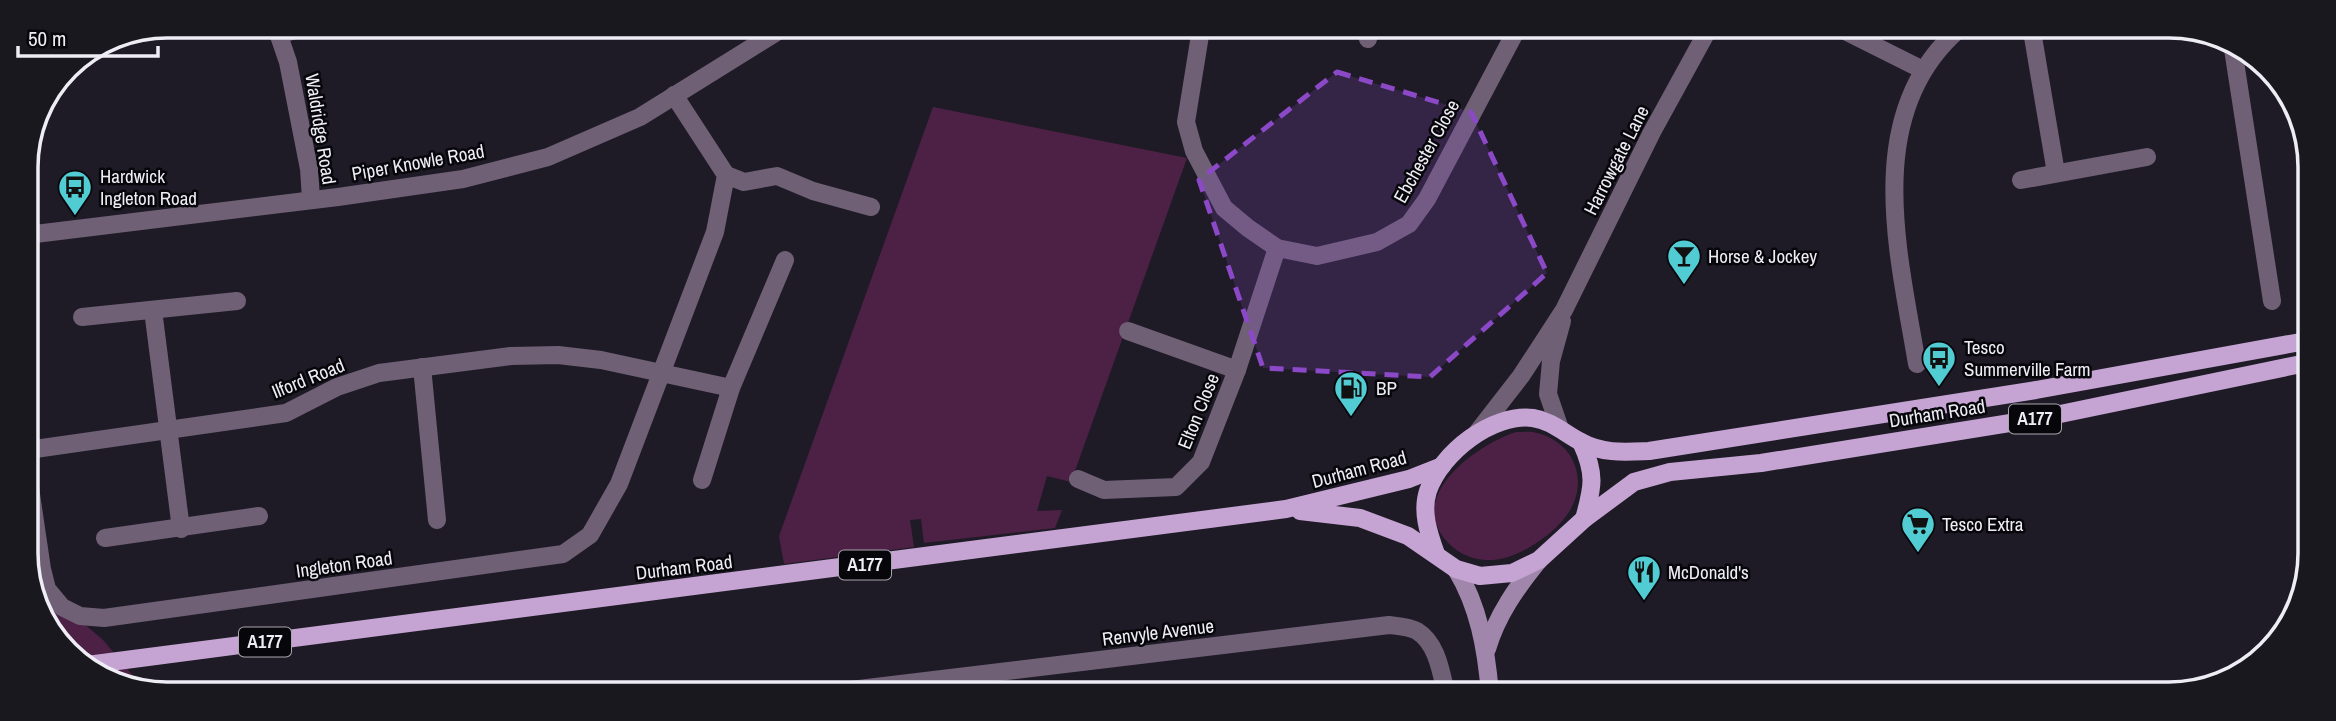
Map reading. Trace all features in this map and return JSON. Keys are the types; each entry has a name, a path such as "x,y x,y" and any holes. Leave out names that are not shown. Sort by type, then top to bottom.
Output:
{"main road":[{"name":"Durham Road","path":"1436,554 1426,528 1428,492 1442,466 1455,451 1503,420 1533,418 1559,426 1581,442 1608,452 1649,451 2036,390 2298,342"},
{"name":"Durham Road","path":"1286,509 1360,518 1408,537 1456,569 1480,576 1512,573 1539,560 1584,519 1634,482 1670,472 1761,463 2041,418 2298,365"},
{"path":"1581,442 1591,463 1592,490 1584,519"},
{"name":"Durham Road","path":"100,663 1286,509 1409,479 1442,466"},
{"path":"1487,649 1492,632 1516,588 1539,560"},
{"path":"1456,569 1478,618 1487,649 1489,682"}],"street":[{"name":"Waldridge Road","path":"280,38 288,62 309,169 311,199"},
{"name":"Piper Knowle Road","path":"39,234 463,179 548,157 640,117 767,38"},
{"name":"Ebchester Close","path":"1200,38 1186,122 1194,151 1224,208 1277,248 1317,256 1377,242 1409,224 1427,199 1512,38"},
{"name":"Harrowgate Lane","path":"1476,435 1521,376 1564,310 1652,132 1704,38"},
{"path":"1859,38 1923,70"},
{"path":"1917,364 1896,237 1894,183 1901,123 1909,99 1923,70 1951,38"},
{"path":"2033,38 2056,173"},
{"path":"2235,57 2272,301"},
{"path":"674,95 726,175 744,182 777,176 813,191 872,207"},
{"path":"2021,180 2147,157"},
{"name":"Ingleton Road","path":"38,542 47,589 62,607 80,616 104,618 563,554 590,535 620,484 715,232 726,175"},
{"name":"Elton Close","path":"1078,478 1104,490 1175,487 1202,462 1237,370 1277,248"},
{"path":"702,480 732,388 785,260"},
{"path":"82,317 237,301"},
{"path":"153,310 181,528"},
{"name":"Harrowgate Lane","path":"1559,426 1548,394 1551,361 1564,310"},
{"path":"1128,331 1237,370"},
{"name":"Ilford Road","path":"38,449 286,414 337,387 379,373 511,356 558,355 601,360 662,373"},
{"path":"422,367 438,520"},
{"path":"662,373 732,388"},
{"path":"105,538 259,516"},
{"name":"Renvyle Avenue","path":"918,682 1389,625 1416,630 1430,643 1443,682"}],"highlighted area":[{"path":"1337,72 1471,112 1547,273 1430,377 1263,368 1199,180"}],"shaded area":[{"path":"933,107 1187,158 1071,482 1047,476 1037,511 1062,510 1055,528 924,543 921,519 910,520 914,547 784,564 779,536"},
{"path":"1516,432 1535,432 1550,438 1569,454 1577,475 1575,500 1556,527 1525,550 1497,560 1468,556 1452,547 1444,538 1436,521 1435,504 1442,487 1453,472 1484,447"},
{"path":"44,589 103,640 135,678 110,669 82,651 60,625"}],"place":[{"name":"Hardwick Ingleton Road","path":"75,217"},
{"name":"Horse & Jockey","path":"1684,286"},
{"name":"Tesco Summerville Farm","path":"1939,388"},
{"name":"BP","path":"1351,418"},
{"name":"Tesco Extra","path":"1918,554"},
{"name":"McDonald's","path":"1644,602"}]}
